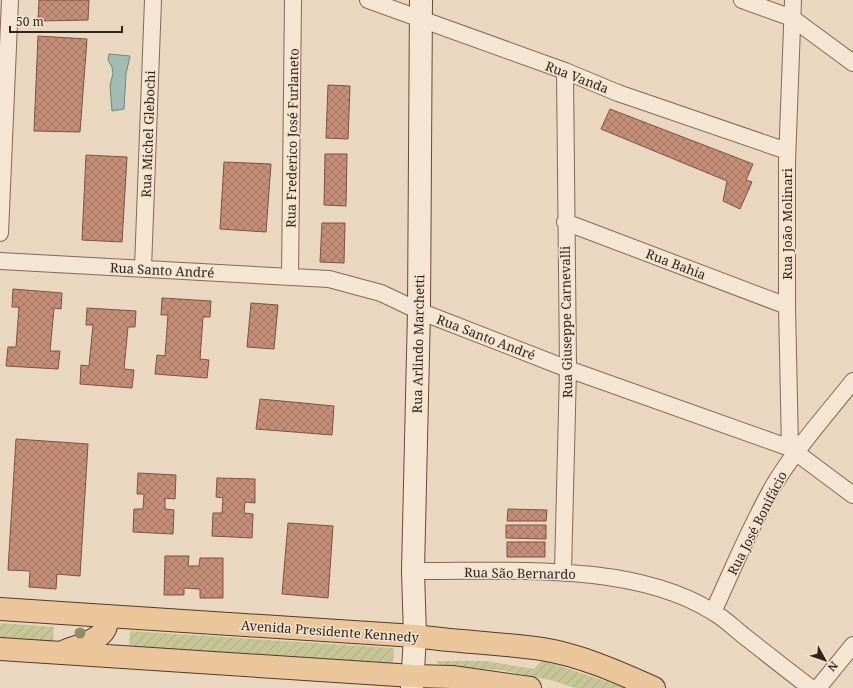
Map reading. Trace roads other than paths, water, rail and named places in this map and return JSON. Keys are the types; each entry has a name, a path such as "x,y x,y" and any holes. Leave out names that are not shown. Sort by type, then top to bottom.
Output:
{"main road":[{"name":"Avenida Presidente Kennedy","path":"0,609 415,636 454,642 542,650 579,658 654,688"},
{"path":"60,653 90,641 100,635 105,628 107,616"},
{"path":"0,650 60,653 412,682 452,677 530,688"}],"street":[{"path":"0,233 10,0"},
{"name":"Rua Michel Glebochi","path":"143,268 153,0"},
{"name":"Rua Frederico José Furlaneto","path":"290,277 293,0"},
{"name":"Rua Vanda","path":"368,0 420,9 618,93 787,151"},
{"path":"742,0 792,18 853,63"},
{"name":"Rua João Molinari","path":"793,0 787,151 787,306 794,450"},
{"name":"Rua Arlindo Marchetti","path":"412,682 415,636 413,571 419,311 420,9"},
{"name":"Rua Giuseppe Carnevalli","path":"563,572 568,369 565,222 565,71"},
{"name":"Rua Bahia","path":"565,222 787,306"},
{"name":"Rua Santo André","path":"0,261 329,279 349,283 381,293 419,311 568,369 794,450 853,495"},
{"name":"Rua José Bonifácio","path":"713,612 755,520 794,450 853,381"},
{"name":"Rua São Bernardo","path":"413,571 563,572 630,581 662,589 713,612 811,688"},
{"path":"818,688 853,645"}]}
